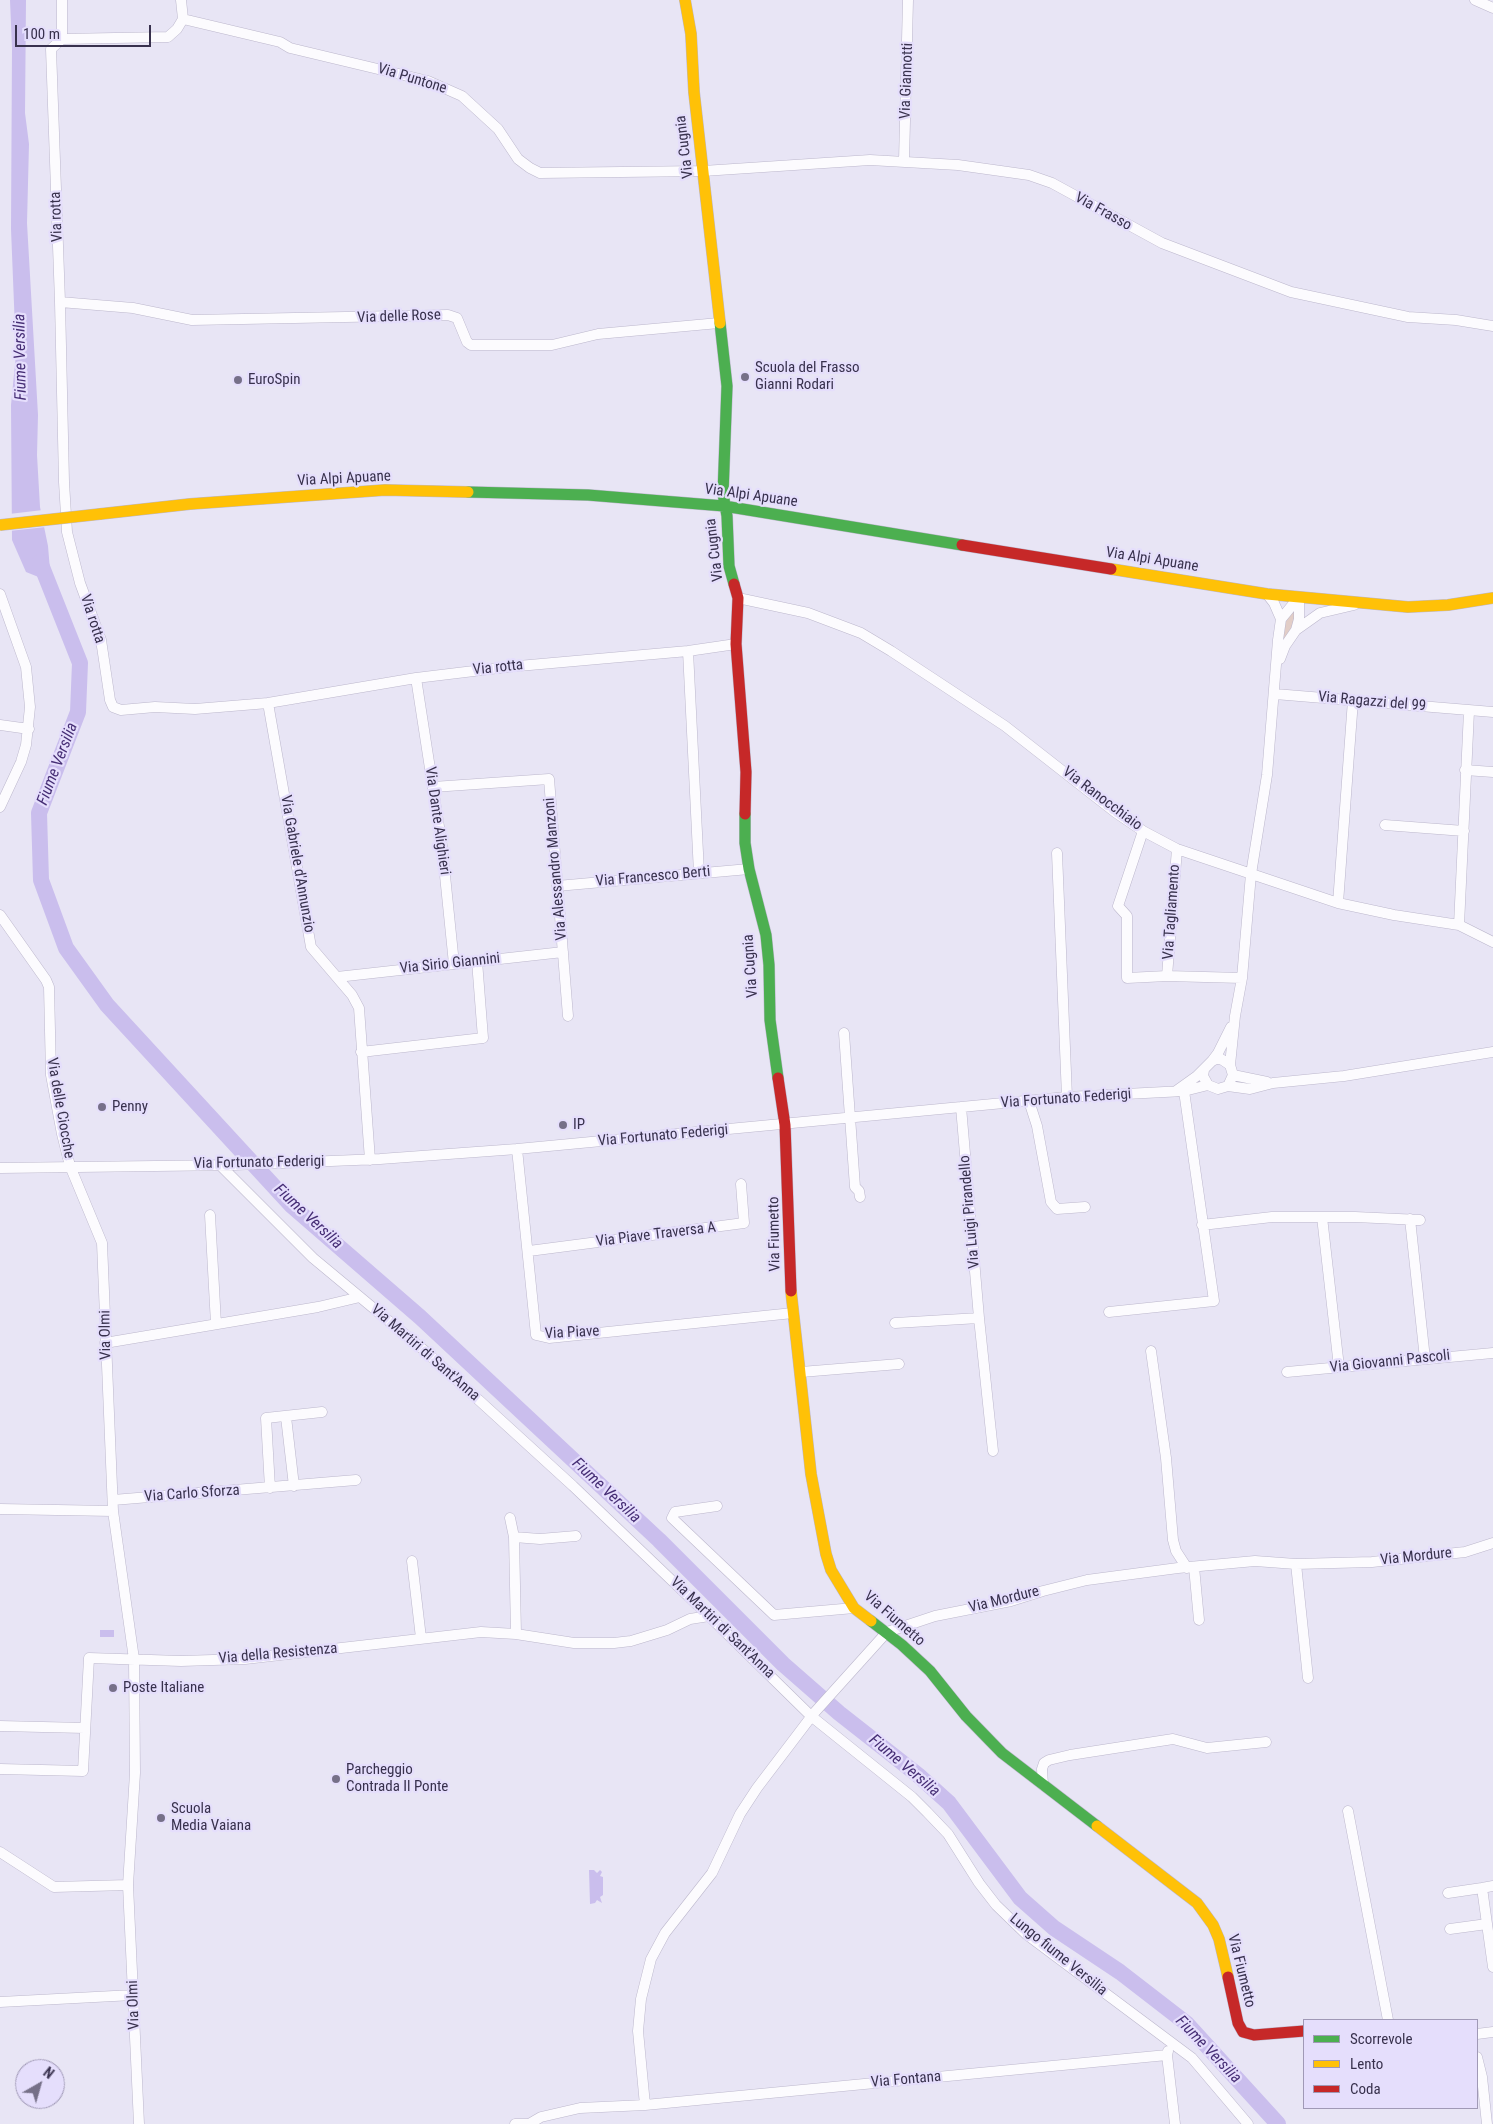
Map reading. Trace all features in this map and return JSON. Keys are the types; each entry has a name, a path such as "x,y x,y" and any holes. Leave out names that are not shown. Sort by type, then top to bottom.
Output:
{"street":[{"path":"62,0 62,38 168,37 178,29 184,19 181,0"},
{"name":"Via Cugnia","path":"685,0 691,34 694,92 727,386 724,506 727,516 729,566 738,598 736,644 746,772 746,843 749,869 766,935 769,965 770,1020 784,1125"},
{"name":"Via Giannotti","path":"904,161 908,0"},
{"path":"1475,0 1493,8"},
{"name":"Via Puntone","path":"184,19 280,42 290,48 428,80 462,96 498,129 518,159 540,173 703,171"},
{"name":"Via rotta","path":"62,38 51,49 50,72 67,532 80,583 100,640 110,700 113,707 121,710 155,707 195,708 268,703 416,678 508,666 688,651 736,644"},
{"name":"Via Frasso","path":"703,171 870,160 958,165 1029,174 1052,183 1162,243 1310,298 1408,317 1456,320 1493,326"},
{"name":"Via delle Rose","path":"60,302 133,308 192,320 448,316 458,318 467,342 471,345 552,346 598,334 719,323"},
{"name":"Via Alpi Apuane","path":"0,525 190,504 386,490 588,494 724,506 1267,594 1408,607 1448,605 1491,598"},
{"path":"0,594 26,667 30,707 29,729 21,762 0,807"},
{"path":"1228,1086 1233,1075 1230,1065 1235,1016 1242,978 1251,874 1267,775 1277,670 1281,619 1274,603 1267,594"},
{"path":"1281,619 1299,597"},
{"path":"1296,630 1299,619 1299,597"},
{"name":"Via Ranocchiaio","path":"738,598 808,613 861,633 1005,726 1115,812 1143,831 1177,849 1338,903 1394,915 1459,925 1493,942"},
{"path":"1277,670 1285,646 1296,630 1320,612 1362,603"},
{"path":"688,651 700,873"},
{"name":"Via Dante Alighieri","path":"416,678 442,846 454,964"},
{"name":"Via Ragazzi del 99","path":"1275,694 1493,712"},
{"path":"1338,903 1352,700"},
{"name":"Via Gabriele d'Annunzio","path":"268,703 312,947 352,995 359,1008 370,1160"},
{"path":"1459,925 1469,711"},
{"path":"0,725 29,729"},
{"path":"1465,770 1493,772"},
{"name":"Via Alessandro Manzoni","path":"433,787 549,779 568,1016"},
{"path":"1385,825 1464,831"},
{"path":"1143,831 1118,906 1127,916 1127,978 1168,976 1242,978"},
{"name":"Via Tagliamento","path":"1168,976 1177,849"},
{"path":"1057,853 1067,1097"},
{"name":"Via Francesco Berti","path":"557,886 749,869"},
{"name":"Via delle Ciocche","path":"0,915 46,980 49,988 51,1075 70,1166"},
{"name":"Via Sirio Giannini","path":"337,977 563,952"},
{"path":"361,1052 483,1038 477,961"},
{"path":"1108,1312 1214,1301 1179,1091 1212,1061 1226,1040 1235,1016"},
{"path":"844,1033 855,1187 859,1191 860,1197"},
{"path":"1204,1070 1204,1076 1208,1085 1218,1089 1228,1086 1250,1089 1493,1052"},
{"path":"1212,1061 1222,1059 1230,1065"},
{"path":"1233,1075 1273,1084"},
{"name":"Via Fortunato Federigi","path":"0,1168 294,1163 517,1150 1067,1097 1179,1091 1208,1085"},
{"path":"1029,1101 1037,1126 1051,1202 1057,1209 1085,1207"},
{"name":"Via Luigi Pirandello","path":"961,1107 979,1318 993,1450"},
{"name":"Via Fiumetto","path":"784,1125 789,1188 789,1263 793,1312 811,1474 822,1536 831,1570 854,1608 886,1632 930,1671 966,1716 1002,1753 1197,1903 1213,1925 1219,1939 1238,2023 1243,2032 1254,2036 1303,2031"},
{"name":"Via Piave","path":"517,1150 529,1251 536,1335 549,1338 793,1312"},
{"name":"Via Martiri di Sant'Anna","path":"220,1164 313,1258 425,1351 507,1425 812,1715"},
{"name":"Via Olmi","path":"70,1166 102,1243 113,1511 134,1659 135,1773 128,1885 139,2124"},
{"name":"Via Piave Traversa A","path":"529,1251 744,1223 741,1184"},
{"path":"210,1215 216,1324"},
{"path":"1202,1225 1272,1217 1415,1219 1425,1359"},
{"path":"1322,1217 1339,1367"},
{"path":"105,1343 318,1307 360,1297"},
{"path":"896,1323 979,1318"},
{"path":"1151,1351 1166,1458 1173,1540 1176,1551 1191,1567 1199,1620"},
{"name":"Via Giovanni Pascoli","path":"1287,1372 1493,1353"},
{"path":"801,1372 899,1364"},
{"path":"270,1488 266,1418 322,1412"},
{"path":"286,1417 294,1486"},
{"name":"Via Carlo Sforza","path":"113,1500 356,1480"},
{"path":"717,1506 675,1512 672,1518 774,1615 854,1608"},
{"path":"0,1509 113,1511"},
{"path":"510,1518 514,1537 516,1634"},
{"path":"514,1537 540,1539 576,1536"},
{"name":"Via Mordure","path":"812,1715 886,1632 935,1616 1011,1601 1087,1580 1255,1561 1296,1564 1372,1562 1465,1552 1493,1543"},
{"path":"412,1561 421,1638"},
{"path":"1296,1564 1308,1678"},
{"name":"Via della Resistenza","path":"134,1659 181,1661 246,1659 481,1632 516,1634 574,1643 614,1643 667,1630 690,1619 709,1616"},
{"path":"0,1769 83,1771 89,1658 134,1659"},
{"path":"514,2124 529,2124 541,2117 580,2108 645,2105 638,2031 641,1999 651,1959 665,1933 712,1873 740,1814 812,1715"},
{"name":"Lungo fiume Versilia","path":"812,1715 912,1797 927,1812 948,1834 996,1905 1026,1934 1192,2058 1248,2124"},
{"path":"0,1726 85,1728"},
{"path":"1043,1785 1042,1769 1044,1763 1070,1755 1173,1739 1207,1748 1266,1742"},
{"path":"1348,1811 1388,2019"},
{"path":"0,1852 54,1887 128,1885"},
{"path":"1448,1893 1493,1886"},
{"path":"1482,1888 1493,1967"},
{"path":"1450,1929 1487,1924"},
{"path":"0,2002 134,1995"},
{"path":"1478,2034 1493,2032"},
{"path":"1173,2042 1167,2055 1175,2124"},
{"name":"Via Fontana","path":"645,2105 1167,2055"},
{"path":"1478,2061 1482,2077 1487,2124"}],"shaded area":[{"path":"1293,609 1296,611 1294,623 1284,641 1282,640 1285,619"}],"water":[{"path":"10,0 26,0 25,113 29,144 27,223 38,415 37,455 40,507 48,546 51,582 26,572 12,540 11,405 16,354 11,229 12,48"},
{"path":"100,1630 114,1630 114,1637 100,1637"},
{"path":"589,1870 594,1870 597,1873 600,1870 602,1872 600,1876 603,1877 603,1895 600,1897 602,1903 597,1900 595,1903 590,1904"}],"pier":[{"path":"43,510 46,527 9,531 9,514"}],"waterway":[{"name":"Fiume Versilia","path":"40,562 80,663 78,712 39,813 41,880 66,948 107,1005 292,1206 420,1317 659,1540 783,1664 839,1713 918,1775 949,1803 1020,1898 1054,1928 1120,1972 1186,2023 1278,2124"}],"traffic: fast":[{"path":"720,323 727,386 723,494 727,516 729,566 734,584"},
{"path":"468,492 588,495 724,506 962,545"},
{"path":"745,814 745,843 749,869 766,935 769,965 770,1020 778,1078"},
{"path":"871,1621 902,1645 930,1671 966,1716 1002,1753 1097,1826"}],"traffic: slow":[{"path":"685,0 691,34 694,92 720,323"},
{"path":"100,514 190,504 385,490 468,492"},
{"path":"0,525 100,514"},
{"path":"1111,569 1267,594 1408,607 1448,605 1493,598"},
{"path":"791,1291 811,1474 826,1554 831,1570 854,1608 871,1621"},
{"path":"1097,1826 1197,1903 1213,1925 1219,1939 1228,1977"}],"traffic: jam":[{"path":"962,545 1111,569"},
{"path":"734,584 738,598 736,644 746,772 745,814"},
{"path":"778,1078 785,1125 791,1291"},
{"path":"1228,1977 1238,2023 1243,2032 1254,2035 1303,2031"}],"place":[{"name":"Scuola del Frasso Gianni Rodari","path":"745,377"},
{"name":"EuroSpin","path":"238,380"},
{"name":"Penny","path":"102,1107"},
{"name":"IP","path":"563,1125"},
{"name":"Poste Italiane","path":"113,1688"},
{"name":"Parcheggio Contrada Il Ponte","path":"336,1779"},
{"name":"Scuola Media Vaiana","path":"161,1818"}]}
